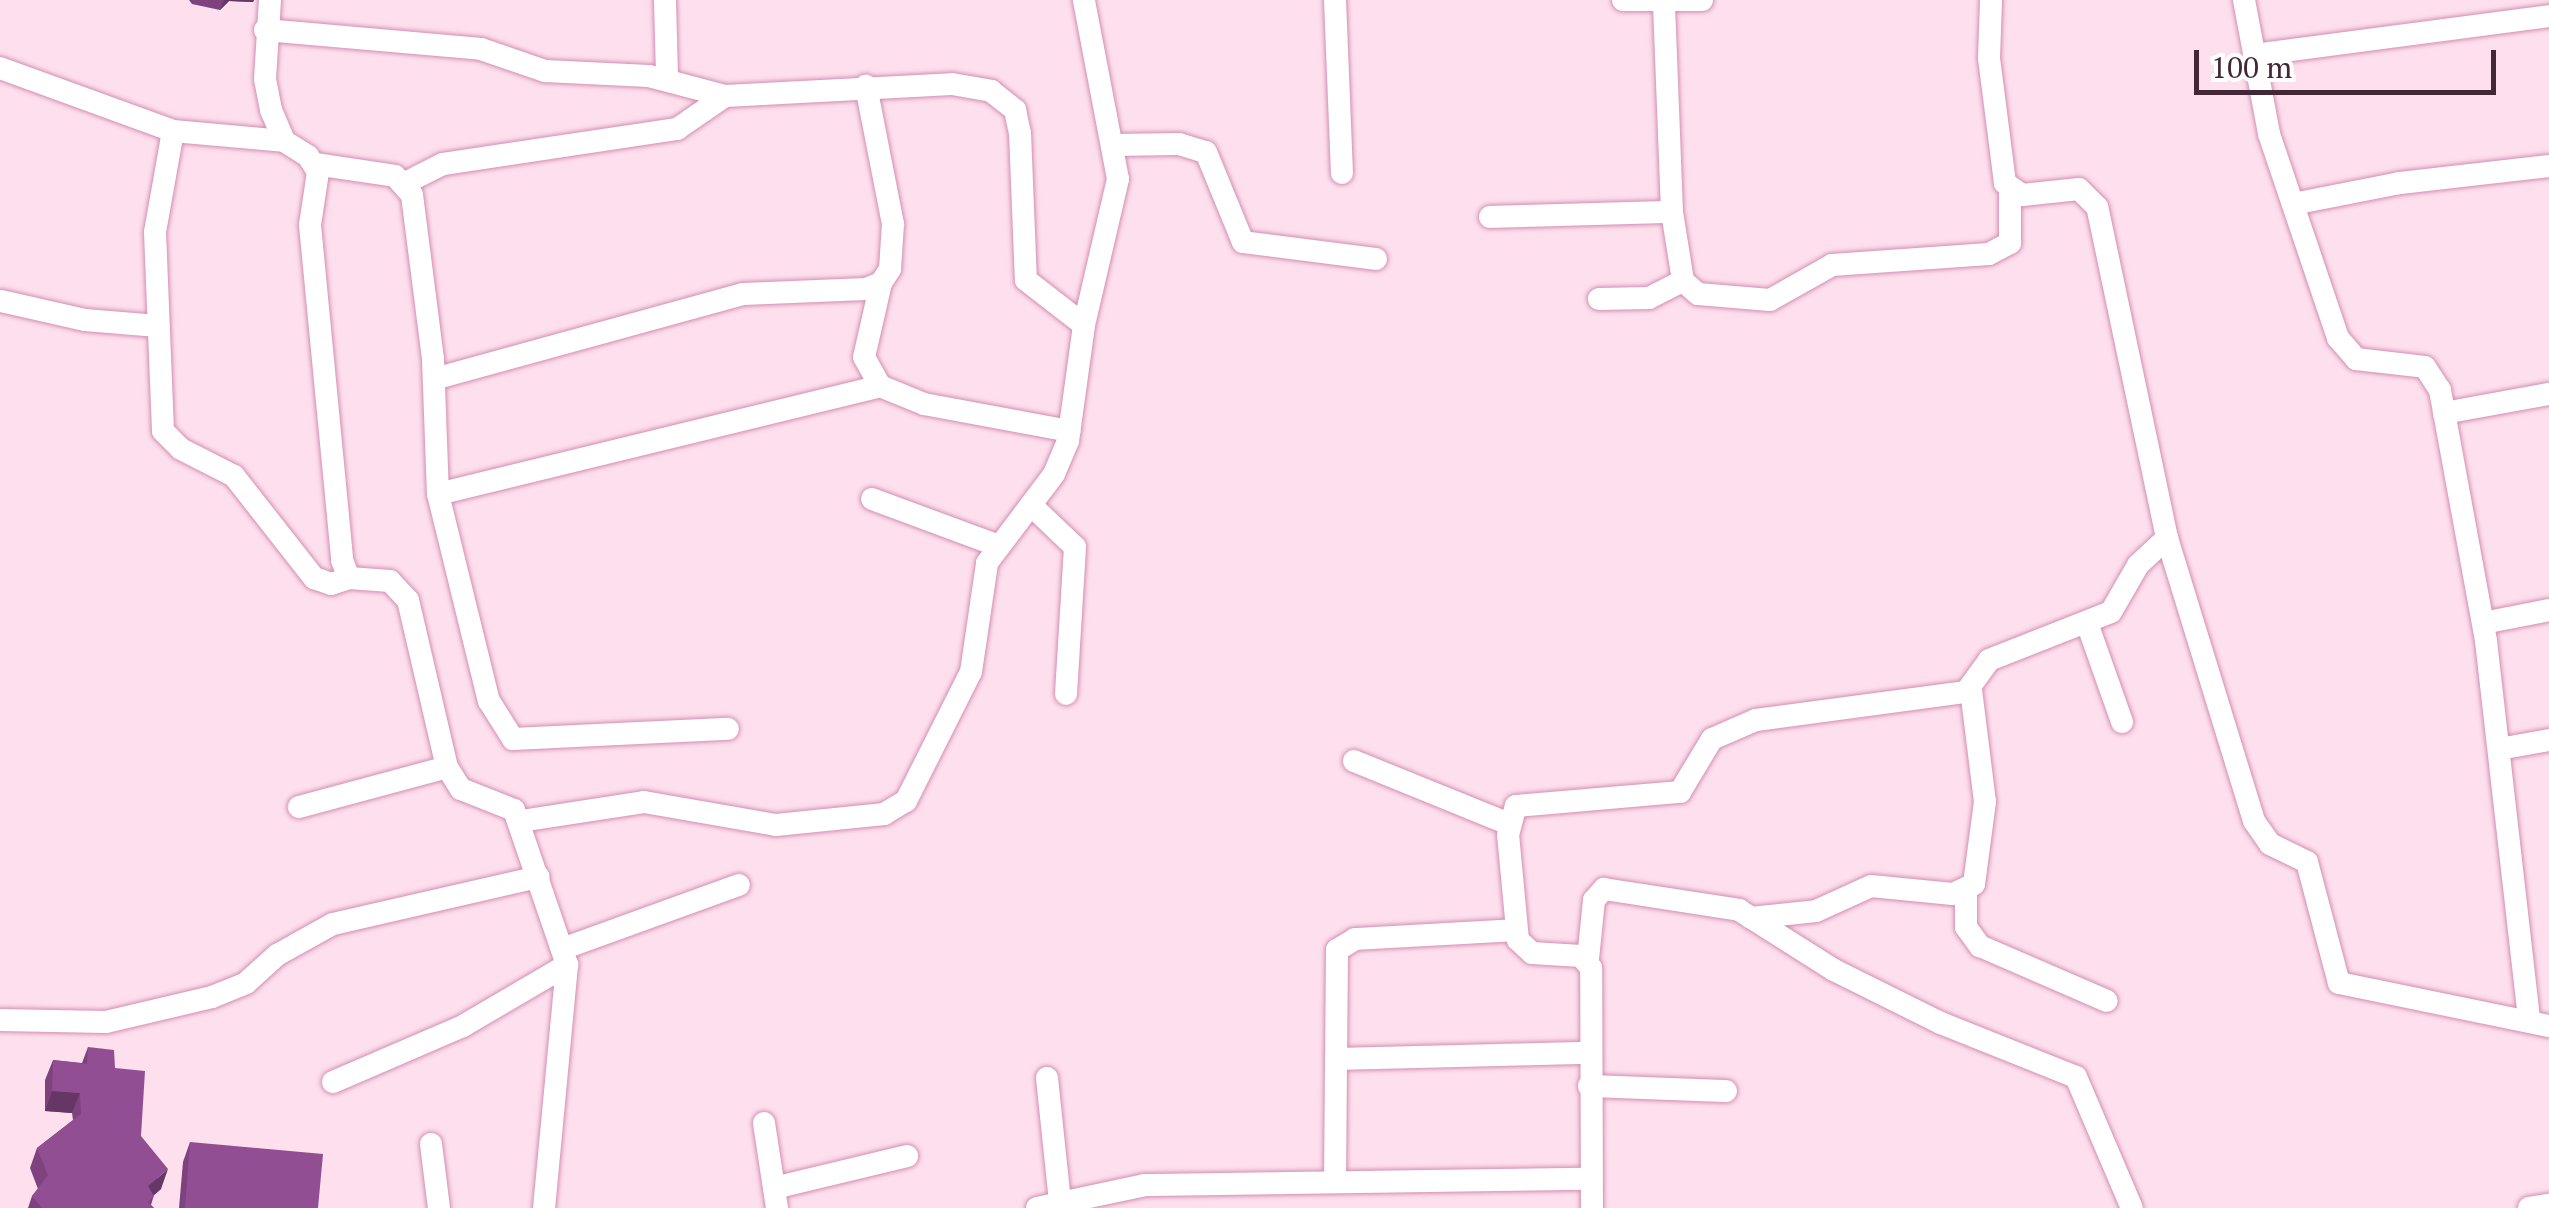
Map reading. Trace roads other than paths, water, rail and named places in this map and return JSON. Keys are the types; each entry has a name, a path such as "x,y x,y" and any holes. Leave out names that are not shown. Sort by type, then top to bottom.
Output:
{"street":[{"path":"270,0 265,30 265,79 284,141"},
{"path":"665,0 667,79"},
{"path":"520,821 644,802 776,825 897,809 971,672 984,578 999,546 1054,474 1070,431 1084,324 1116,206 1114,146 1084,0"},
{"path":"1335,0 1342,173"},
{"path":"1623,0 1664,4 1702,0"},
{"path":"1664,4 1672,212 1683,281 1698,294 1750,302 1794,292 1832,265 1989,254 2010,243 2010,192 2000,163 1989,58 1990,0"},
{"path":"2010,192 2080,190 2097,208 2168,538 2254,821 2270,844 2308,862 2339,983 2539,1023 2483,623 2444,413 2425,368 2372,363 2346,350 2292,204 2244,0"},
{"path":"2254,55 2549,16"},
{"path":"265,30 481,49 545,70 667,79 725,96 952,84 991,90 1007,101 1020,133 1026,280 1084,324"},
{"path":"0,68 174,131 284,141 315,164 378,172 405,183 443,164 677,129 725,96"},
{"path":"866,86 894,224 892,258 881,283 864,357 880,386"},
{"path":"174,131 157,200 162,420 169,439 234,476 314,578 331,584 349,578 390,581 408,600 447,767 461,789 503,801 520,821 564,957 565,1001 544,1208"},
{"path":"1114,146 1179,144 1206,152 1243,242 1376,260"},
{"path":"315,164 310,226 327,458 349,578"},
{"path":"2292,204 2400,182 2549,166"},
{"path":"405,183 417,223 434,380 438,494 489,700 514,739 728,729"},
{"path":"1490,217 1672,212"},
{"path":"1599,299 1649,298 1683,281"},
{"path":"434,380 743,294 866,289 881,283"},
{"path":"1,301 85,320 158,326"},
{"path":"438,494 880,386 924,404 1070,431"},
{"path":"2444,413 2549,394"},
{"path":"872,499 999,546"},
{"path":"1032,506 1075,547 1066,694"},
{"path":"1588,959 1532,953 1522,948 1516,930 1509,824 1516,806 1680,792 1689,786 1712,739 1768,717 1976,679 2112,612 2133,572 2168,538"},
{"path":"2483,623 2549,610"},
{"path":"2087,623 2122,722"},
{"path":"1976,679 1985,802 1983,850 1966,892 1966,926 1980,946 2107,1001"},
{"path":"2500,748 2549,740"},
{"path":"1354,761 1509,824"},
{"path":"300,807 447,767"},
{"path":"0,1020 106,1022 212,997 246,983 310,934 334,924 539,876"},
{"path":"333,1082 462,1026 564,957 739,885"},
{"path":"1751,918 1816,910 1870,886 1966,892"},
{"path":"1592,1208 1588,959 1594,900 1604,889 1709,901 1751,918 1834,970 1942,1024 2076,1078 2132,1208"},
{"path":"1336,1181 1336,960 1343,943 1516,930"},
{"path":"1336,1059 1589,1053"},
{"path":"1047,1078 1048,1205 1145,1185 1591,1179"},
{"path":"1589,1086 1726,1091"},
{"path":"764,1123 775,1198 906,1156"},
{"path":"430,1144 439,1208"},
{"path":"2530,1208 2549,1204"}]}
